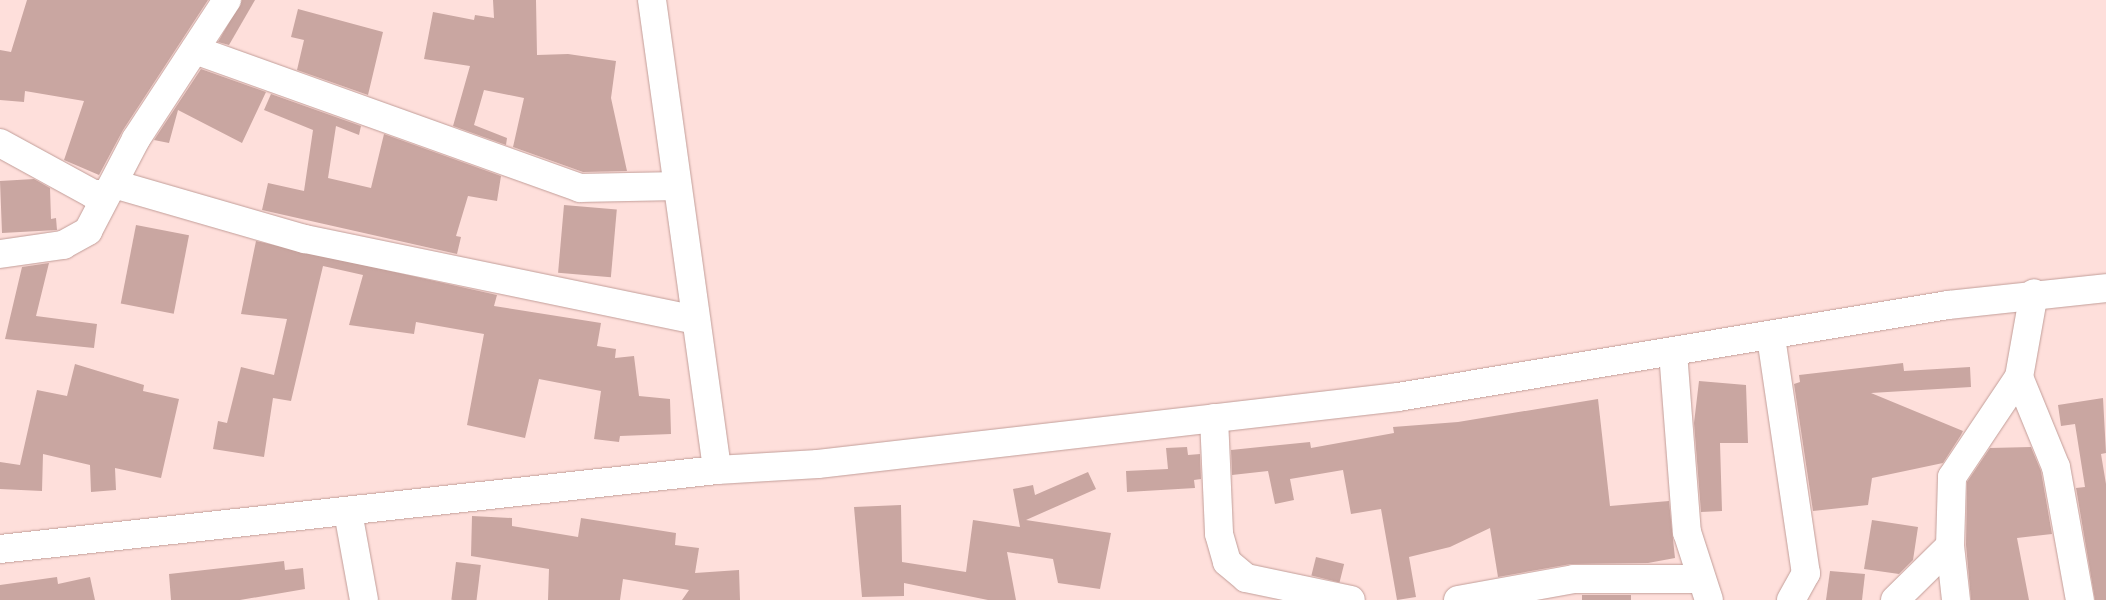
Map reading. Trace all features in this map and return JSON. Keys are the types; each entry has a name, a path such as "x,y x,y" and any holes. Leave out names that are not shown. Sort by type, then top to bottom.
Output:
{"street":[{"path":"0,254 63,245 88,231 136,139 228,0"},
{"path":"652,0 717,470"},
{"path":"195,50 580,188 677,186"},
{"path":"0,143 93,194 111,189 305,239 696,320"},
{"path":"0,549 717,470 818,464 1398,397 2034,293 2106,288"},
{"path":"1956,600 1950,546 1952,477 2019,377 2034,293"},
{"path":"1771,336 1806,573 1791,600"},
{"path":"1458,600 1574,579 1705,589 1688,532 1673,352"},
{"path":"2019,377 2056,467 2080,600"},
{"path":"1214,418 1219,534 1227,562 1246,578 1351,600"},
{"path":"348,512 364,600"},
{"path":"1895,600 1950,546"}],"building":[{"path":"27,0 208,0 123,130 99,175 64,160 84,101 25,91 24,102 0,100 0,50 11,52"},
{"path":"242,0 255,0 229,45 218,42"},
{"path":"493,0 536,0 537,55 568,54 616,61 611,98 627,171 583,172 513,147 524,98 484,90 474,125 507,138 506,145 453,126 470,66 424,59 433,12 474,20 475,15 494,18"},
{"path":"298,9 383,32 368,95 297,70 304,40 291,37"},
{"path":"201,69 266,92 242,143 178,110 169,143 154,140"},
{"path":"271,94 361,126 359,135 336,126 328,178 371,188 384,134 501,176 497,201 468,196 456,236 461,237 457,254 262,210 268,183 304,191 313,130 264,110"},
{"path":"34,179 50,188 51,219 56,218 57,230 2,233 0,181"},
{"path":"564,205 617,210 611,277 558,273"},
{"path":"136,225 189,235 174,314 121,304"},
{"path":"256,241 497,295 494,306 601,323 597,346 616,349 615,358 634,356 639,396 670,399 671,434 620,436 619,442 594,439 601,391 539,379 525,438 467,425 484,334 416,322 414,334 349,325 363,275 323,266 291,401 273,398 264,457 213,449 218,421 227,423 241,367 274,375 287,319 241,314"},
{"path":"49,263 36,316 97,324 94,348 5,339 22,267"},
{"path":"1903,363 1904,371 1970,367 1971,387 1871,393 1963,431 1961,435 1943,463 1872,478 1868,505 1813,511 1794,384 1800,382 1799,375"},
{"path":"75,364 144,385 143,391 179,399 161,478 115,468 116,490 91,492 90,465 43,454 42,491 0,489 0,462 20,465 37,390 67,396"},
{"path":"1699,381 1746,385 1748,443 1720,443 1722,511 1701,512 1694,423"},
{"path":"2103,398 2106,453 2101,454 2106,484 2106,600 2095,600 2076,488 2085,487 2075,424 2061,426 2058,405"},
{"path":"1598,399 1610,506 1669,501 1675,558 1648,563 1571,564 1498,577 1490,528 1450,547 1409,557 1416,597 1397,600 1381,509 1351,514 1343,470 1290,479 1294,500 1275,504 1268,471 1232,475 1231,450 1310,442 1311,448 1394,433 1393,427 1458,422"},
{"path":"1187,447 1188,455 1200,454 1201,479 1194,480 1195,488 1127,492 1126,471 1168,469 1166,448"},
{"path":"2031,447 2041,471 2052,534 2017,538 2029,600 1971,600 1966,545 1967,482 1990,448"},
{"path":"1088,472 1096,489 1026,520 1111,533 1100,589 1058,583 1053,559 1007,552 1016,600 988,600 904,583 904,596 862,597 854,507 901,505 902,562 966,572 973,520 1020,527 1013,489 1033,485 1035,495"},
{"path":"472,516 512,518 512,526 578,537 581,518 676,533 675,545 699,548 695,573 739,570 740,600 682,600 689,590 623,579 620,600 548,600 549,569 471,556"},
{"path":"1872,520 1918,527 1913,560 1899,574 1864,569"},
{"path":"1316,557 1344,564 1340,582 1311,575"},
{"path":"284,561 285,570 303,568 305,589 240,600 171,600 169,574"},
{"path":"456,562 481,565 477,600 451,600"},
{"path":"1830,571 1865,574 1862,600 1826,600"},
{"path":"57,577 58,584 90,577 95,600 0,600 0,585"},
{"path":"1582,595 1631,595 1631,600 1582,600"}]}
